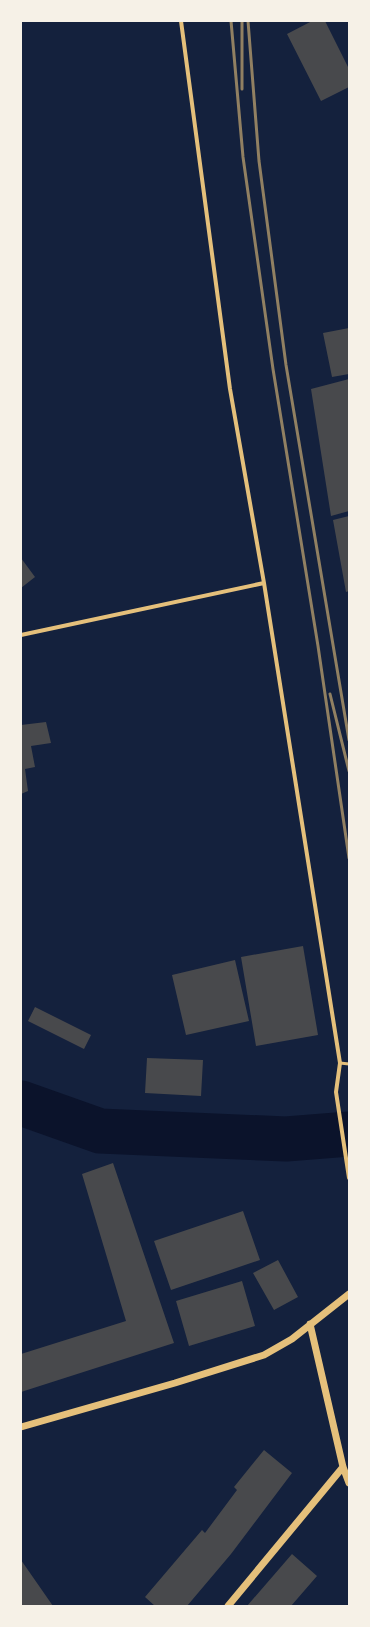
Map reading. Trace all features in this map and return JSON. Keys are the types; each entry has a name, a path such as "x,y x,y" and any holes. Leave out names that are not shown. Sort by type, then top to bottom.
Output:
{"street":[{"path":"181,21 230,389 264,583 340,1063 336,1092 349,1178"},
{"path":"21,635 264,583"},
{"path":"21,1427 175,1383 264,1354 292,1339 349,1294"},
{"path":"310,1324 343,1467 349,1483"},
{"path":"228,1606 343,1467"}],"lane":[{"path":"340,1063 349,1064"}],"building":[{"path":"312,21 325,21 349,69 349,87 321,101 287,34"},
{"path":"349,328 349,374 332,377 323,333"},
{"path":"349,379 349,511 331,516 311,389"},
{"path":"349,516 349,591 346,592 333,520"},
{"path":"21,558 35,577 21,588"},
{"path":"46,722 51,743 31,746 35,767 25,769 28,791 21,794 21,725"},
{"path":"303,946 318,1035 256,1046 241,957"},
{"path":"235,960 249,1021 186,1035 172,975"},
{"path":"35,1007 91,1035 84,1049 28,1021"},
{"path":"147,1058 203,1060 201,1096 145,1093"},
{"path":"113,1163 174,1343 21,1392 21,1354 126,1321 82,1174"},
{"path":"243,1211 260,1260 171,1290 154,1241"},
{"path":"278,1260 298,1297 274,1310 253,1273"},
{"path":"242,1281 255,1326 189,1346 176,1301"},
{"path":"264,1450 292,1473 231,1554 187,1606 155,1606 145,1597 202,1530 205,1533 237,1490 234,1487"},
{"path":"292,1554 317,1576 291,1606 247,1606"},
{"path":"21,1560 53,1606 21,1606"}],"waterway":[{"path":"21,1103 100,1131 286,1139 349,1134"}],"railway":[{"path":"231,21 243,157 273,369 318,646 349,858"},
{"path":"242,21 242,89"},
{"path":"248,21 259,161 286,365 349,740"},
{"path":"330,694 349,771"}]}
